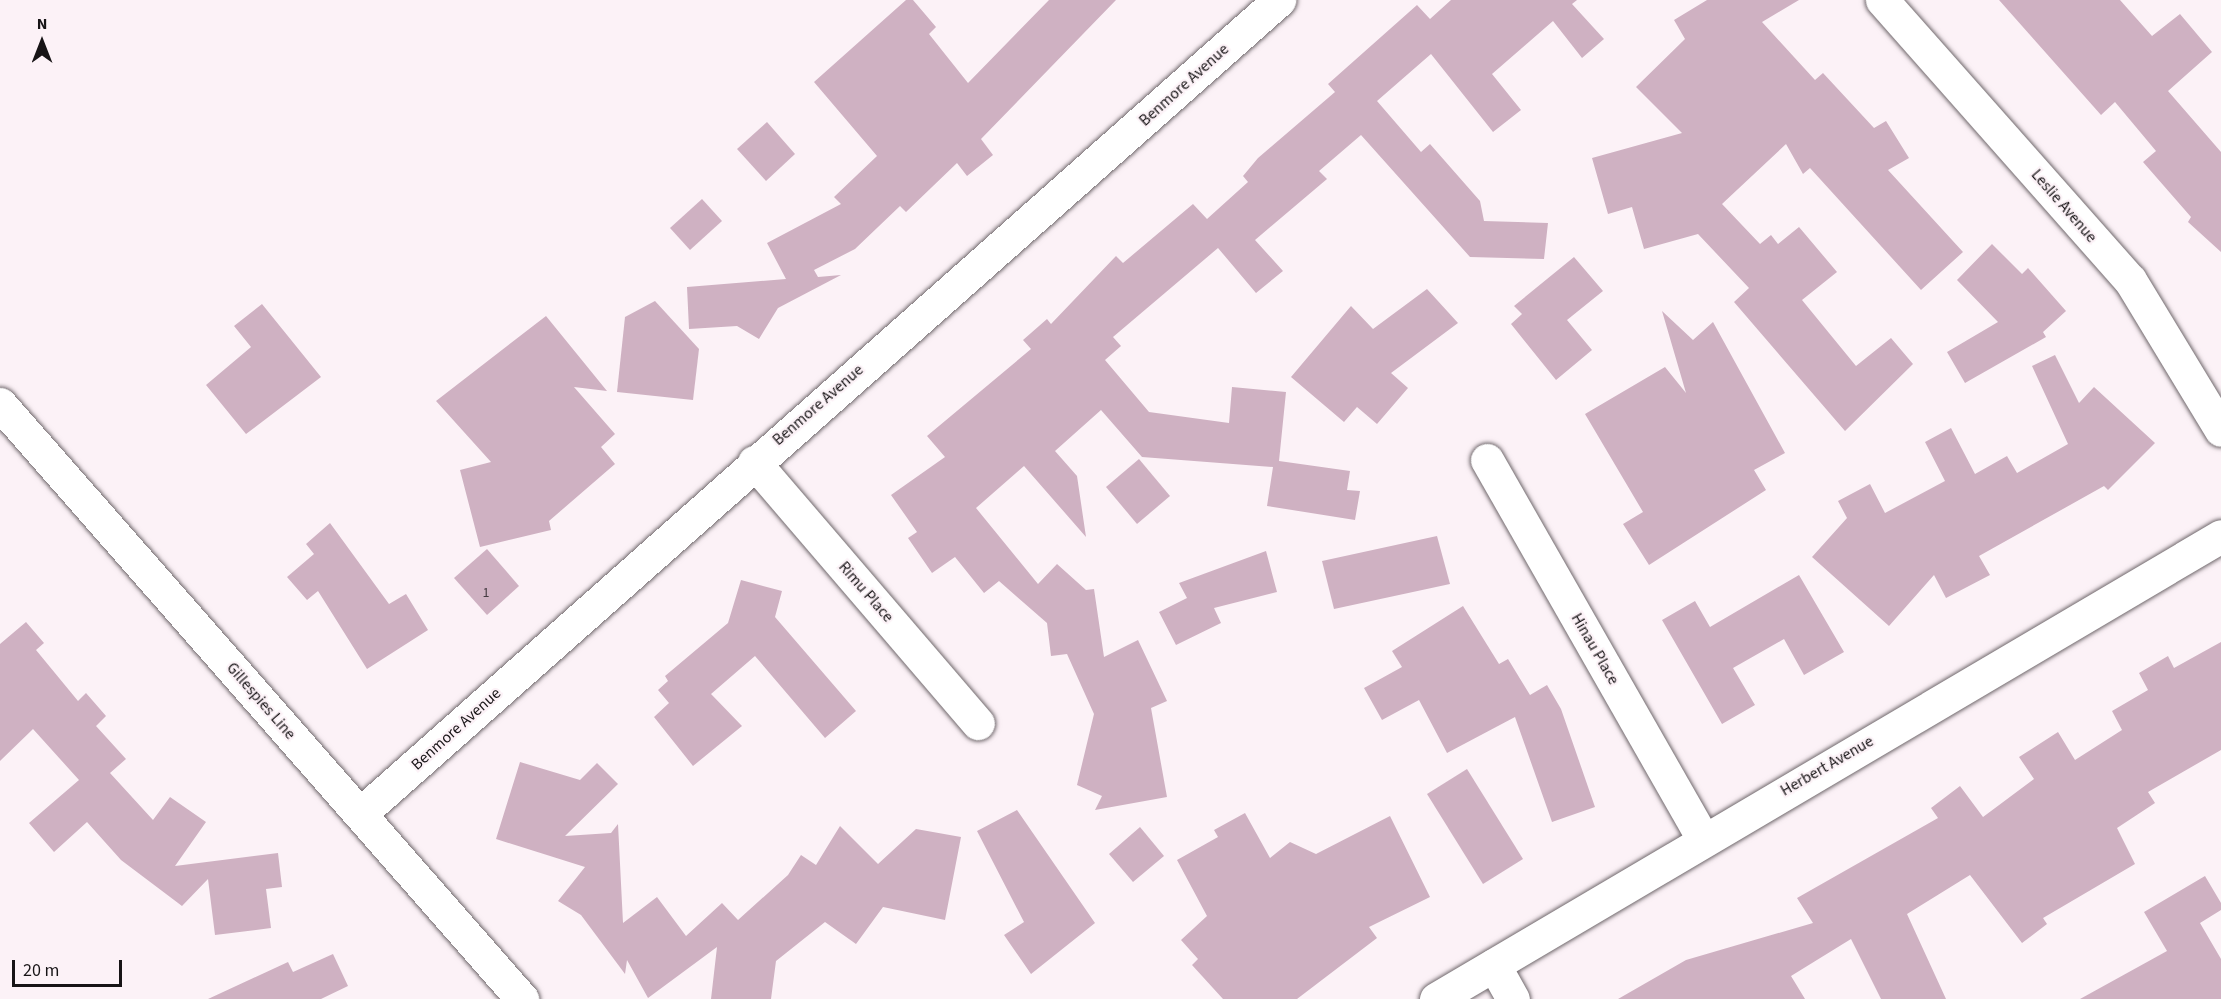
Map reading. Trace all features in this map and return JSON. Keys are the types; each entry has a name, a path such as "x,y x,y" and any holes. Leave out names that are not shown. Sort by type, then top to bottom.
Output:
{"street":[{"name":"Benmore Avenue","path":"360,814 754,462 1279,0"},
{"name":"Leslie Avenue","path":"1882,0 2130,280 2221,430"},
{"name":"Gillespies Line","path":"0,404 522,999"},
{"name":"Hinau Place","path":"1487,460 1703,839"},
{"name":"Rimu Place","path":"754,462 978,723"},
{"name":"Herbert Avenue","path":"1436,999 1703,839 2221,536"},
{"path":"1494,964 1513,999"}],"building":[{"path":"906,0 913,0 936,27 929,34 968,83 1049,0 1116,0 981,139 993,155 967,176 957,163 906,212 900,206 855,249 814,270 818,277 841,275 778,308 759,339 737,326 689,329 687,287 786,279 767,243 841,204 834,197 877,156 814,82"},
{"path":"1451,0 1577,0 1572,4 1604,39 1582,58 1553,21 1492,74 1521,110 1493,132 1431,54 1377,101 1421,152 1430,144 1480,201 1484,221 1548,223 1544,259 1470,257 1361,135 1319,171 1327,179 1255,240 1283,271 1256,293 1218,248 1113,337 1121,346 1105,360 1149,412 1229,423 1232,387 1286,392 1279,461 1350,471 1347,490 1360,491 1355,520 1267,506 1273,467 1142,457 1101,410 1055,451 1077,476 1086,537 1024,466 976,508 1038,584 1057,564 1086,590 1094,589 1104,657 1138,640 1167,701 1151,708 1167,797 1095,810 1102,796 1077,785 1094,714 1067,654 1051,656 1047,623 999,581 984,593 955,557 932,573 908,538 917,532 891,495 945,457 927,436 1031,349 1023,340 1047,319 1051,324 1116,256 1123,263 1193,204 1207,219 1248,182 1243,176 1258,158 1335,92 1328,84 1417,5 1430,19"},
{"path":"1707,0 1799,0 1762,22 1815,80 1823,73 1874,128 1886,121 1909,158 1888,170 1963,252 1921,290 1810,168 1803,174 1786,144 1722,204 1760,244 1771,235 1778,244 1799,227 1837,272 1802,300 1856,366 1891,338 1913,364 1845,431 1734,302 1749,288 1698,234 1644,249 1632,207 1608,214 1592,158 1682,133 1636,87 1685,39 1674,20"},
{"path":"1999,0 2120,0 2152,36 2180,14 2212,52 2168,91 2221,152 2221,252 2188,222 2191,217 2143,162 2156,151 2115,102 2101,115"},
{"path":"767,122 795,154 766,181 737,149"},
{"path":"702,199 722,221 690,250 670,228"},
{"path":"1992,244 2022,274 2028,268 2066,311 2043,332 2046,337 1965,383 1947,352 1998,322 1957,280"},
{"path":"1574,257 1603,291 1567,320 1592,350 1556,380 1511,324 1522,314 1514,306"},
{"path":"1427,289 1458,323 1391,373 1408,388 1377,424 1357,407 1344,422 1291,377 1351,306 1373,329"},
{"path":"655,301 699,349 693,400 617,392 625,317"},
{"path":"262,304 321,377 246,434 206,385 251,347 234,326"},
{"path":"1662,311 1693,340 1713,322 1785,453 1754,470 1766,490 1649,565 1623,524 1643,512 1585,414 1665,367 1686,393"},
{"path":"546,316 607,391 574,387 615,434 601,447 615,464 549,521 551,530 480,547 460,470 491,462 436,401"},
{"path":"2055,355 2079,403 2094,387 2155,443 2108,490 2104,486 1979,556 1990,575 1946,598 1934,575 1889,626 1812,557 1847,518 1838,501 1870,484 1885,513 1945,481 1925,442 1951,428 1975,474 2007,456 2017,473 2068,444 2032,366"},
{"path":"1139,459 1170,496 1137,524 1106,487"},
{"path":"330,523 389,604 406,594 428,630 367,669 318,591 307,600 287,577 314,554 306,544"},
{"path":"1437,536 1450,584 1334,609 1322,561"},
{"path":"487,549 519,586 487,615 454,578"},
{"path":"1266,551 1277,592 1214,608 1221,623 1176,645 1159,612 1187,598 1179,583"},
{"path":"1799,575 1844,652 1804,675 1784,639 1733,668 1755,705 1722,724 1662,620 1695,601 1710,627"},
{"path":"741,580 782,591 775,617 856,711 825,738 755,656 711,694 742,726 693,766 654,717 669,703 658,690 668,681 665,676 728,623"},
{"path":"1463,606 1499,664 1508,659 1530,695 1547,685 1561,709 1595,807 1552,822 1515,717 1447,753 1419,700 1382,720 1364,688 1402,667 1392,651"},
{"path":"26,622 44,643 36,650 78,701 86,693 106,716 96,726 126,759 110,773 153,820 170,797 206,822 175,866 278,853 282,887 266,889 271,928 215,935 208,879 182,906 121,860 87,822 54,852 29,823 79,780 33,729 0,761 0,644"},
{"path":"2221,642 2221,750 2148,792 2155,803 2117,828 2135,864 2043,918 2047,924 2022,943 1970,875 1907,914 1946,999 1881,999 1851,939 1791,976 1805,999 1618,999 1686,960 1813,923 1797,898 1938,818 1931,808 1960,786 1983,817 2034,779 2019,757 2058,732 2075,760 2122,730 2112,711 2148,690 2139,673 2168,656 2174,668"},
{"path":"520,762 580,780 597,763 618,784 565,836 611,833 618,824 623,923 657,897 686,936 722,903 738,920 788,875 801,855 816,865 840,826 878,864 916,829 961,837 945,920 883,907 856,944 825,922 776,961 771,999 711,999 717,947 648,998 627,960 625,974 581,915 558,901 585,867 496,839"},
{"path":"1467,769 1523,859 1483,884 1427,794"},
{"path":"1017,810 1095,923 1031,974 1004,935 1024,922 977,831"},
{"path":"1245,813 1270,858 1290,842 1316,854 1390,816 1430,897 1369,927 1377,938 1297,999 1223,999 1192,965 1198,959 1181,940 1207,916 1177,860 1218,837 1214,830"},
{"path":"1140,827 1164,856 1133,882 1109,854"},
{"path":"2205,876 2221,903 2221,910 2200,923 2221,959 2221,999 2080,999 2167,951 2144,912"},
{"path":"333,954 348,986 321,999 208,999 288,962 293,972"}]}
